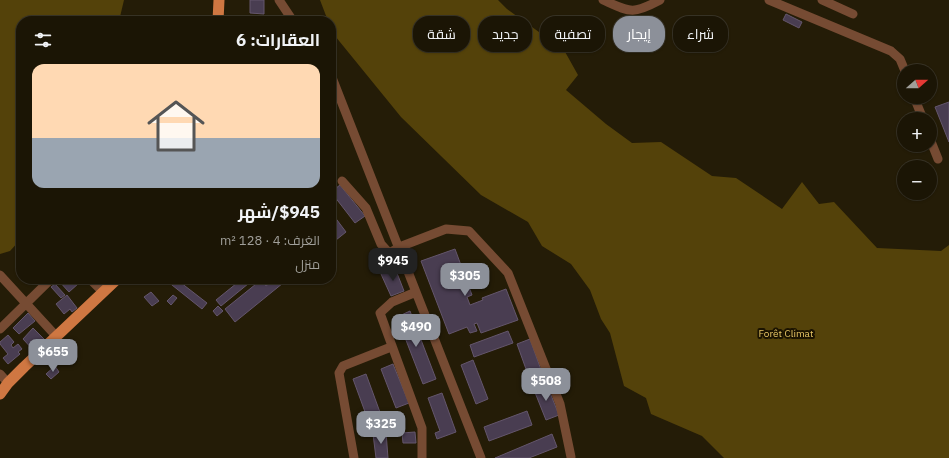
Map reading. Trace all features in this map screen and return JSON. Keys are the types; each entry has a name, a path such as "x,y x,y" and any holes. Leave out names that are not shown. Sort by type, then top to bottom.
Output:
{"main road":[{"path":"218,16 220,0"},
{"path":"0,394 8,383 112,284"}],"street":[{"path":"279,0 290,16"},
{"path":"603,0 628,12 638,10 660,0"},
{"path":"769,0 892,51 900,59 902,64"},
{"path":"822,0 853,14"},
{"path":"336,88 481,458"},
{"path":"935,152 938,159"},
{"path":"342,181 366,208 381,244 389,253 446,229 469,231 508,273 560,404 570,458"},
{"path":"0,275 56,336"},
{"path":"0,329 46,284"},
{"path":"95,284 103,292"},
{"path":"416,292 392,302 380,313 391,347 416,408 422,428 422,458"},
{"path":"354,458 340,373 344,366 391,347"},
{"path":"0,374 8,383"}],"green space":[{"path":"0,0 124,0 120,16 16,16 16,244 10,251 0,254"},
{"name":"Forêt Climat","path":"320,0 498,0 517,16 478,16 478,52 532,52 532,27 540,33 540,52 565,52 578,75 566,90 606,124 632,143 661,142 712,176 736,178 782,209 802,182 819,204 834,202 877,248 941,251 949,245 949,458 724,458 702,436 651,414 646,398 624,386 610,333 601,319 590,290 571,264 542,246 528,222 481,195 401,117 336,37 336,16 326,16"}],"building":[{"path":"250,0 264,0 264,14 250,13"},
{"path":"786,14 802,22 799,28 783,20"},
{"path":"949,102 949,142 937,112 935,107"},
{"path":"340,185 365,216 355,223 336,198 336,188"},
{"path":"336,219 346,232 336,240"},
{"path":"455,249 472,295 467,297 470,305 483,300 482,298 506,289 518,320 481,333 477,323 474,324 477,331 470,333 467,327 449,334 421,261"},
{"path":"395,268 404,291 391,296 381,274"},
{"path":"55,284 65,295 61,298 51,287"},
{"path":"62,284 78,284 69,292"},
{"path":"171,284 182,284 207,303 202,309"},
{"path":"236,284 248,284 221,306 216,300"},
{"path":"256,284 264,284 266,286 269,284 282,284 235,322 225,309"},
{"path":"151,292 159,301 152,306 144,297"},
{"path":"67,295 77,308 72,312 70,309 64,314 56,304"},
{"path":"173,295 177,298 171,305 167,301"},
{"path":"218,306 223,311 217,316 213,311"},
{"path":"410,311 436,379 423,384 397,317"},
{"path":"28,313 35,321 19,334 13,328"},
{"path":"33,328 46,341 35,352 23,339"},
{"path":"508,331 513,343 474,357 470,345"},
{"path":"8,335 14,342 11,345 13,348 18,344 22,349 18,352 20,354 8,364 3,358 8,354 0,342"},
{"path":"530,339 544,378 531,383 517,344"},
{"path":"473,360 488,399 476,404 461,365"},
{"path":"393,364 409,403 396,408 381,369"},
{"path":"55,366 59,372 51,379 46,374"},
{"path":"366,374 381,415 368,420 353,379"},
{"path":"547,385 559,415 546,420 534,390"},
{"path":"442,393 456,432 437,439 435,433 440,431 428,398"},
{"path":"527,411 532,425 489,441 484,427"},
{"path":"386,432 388,458 376,458 373,434"},
{"path":"415,432 416,443 403,443 402,433"},
{"path":"552,434 557,447 529,458 495,458"}]}
